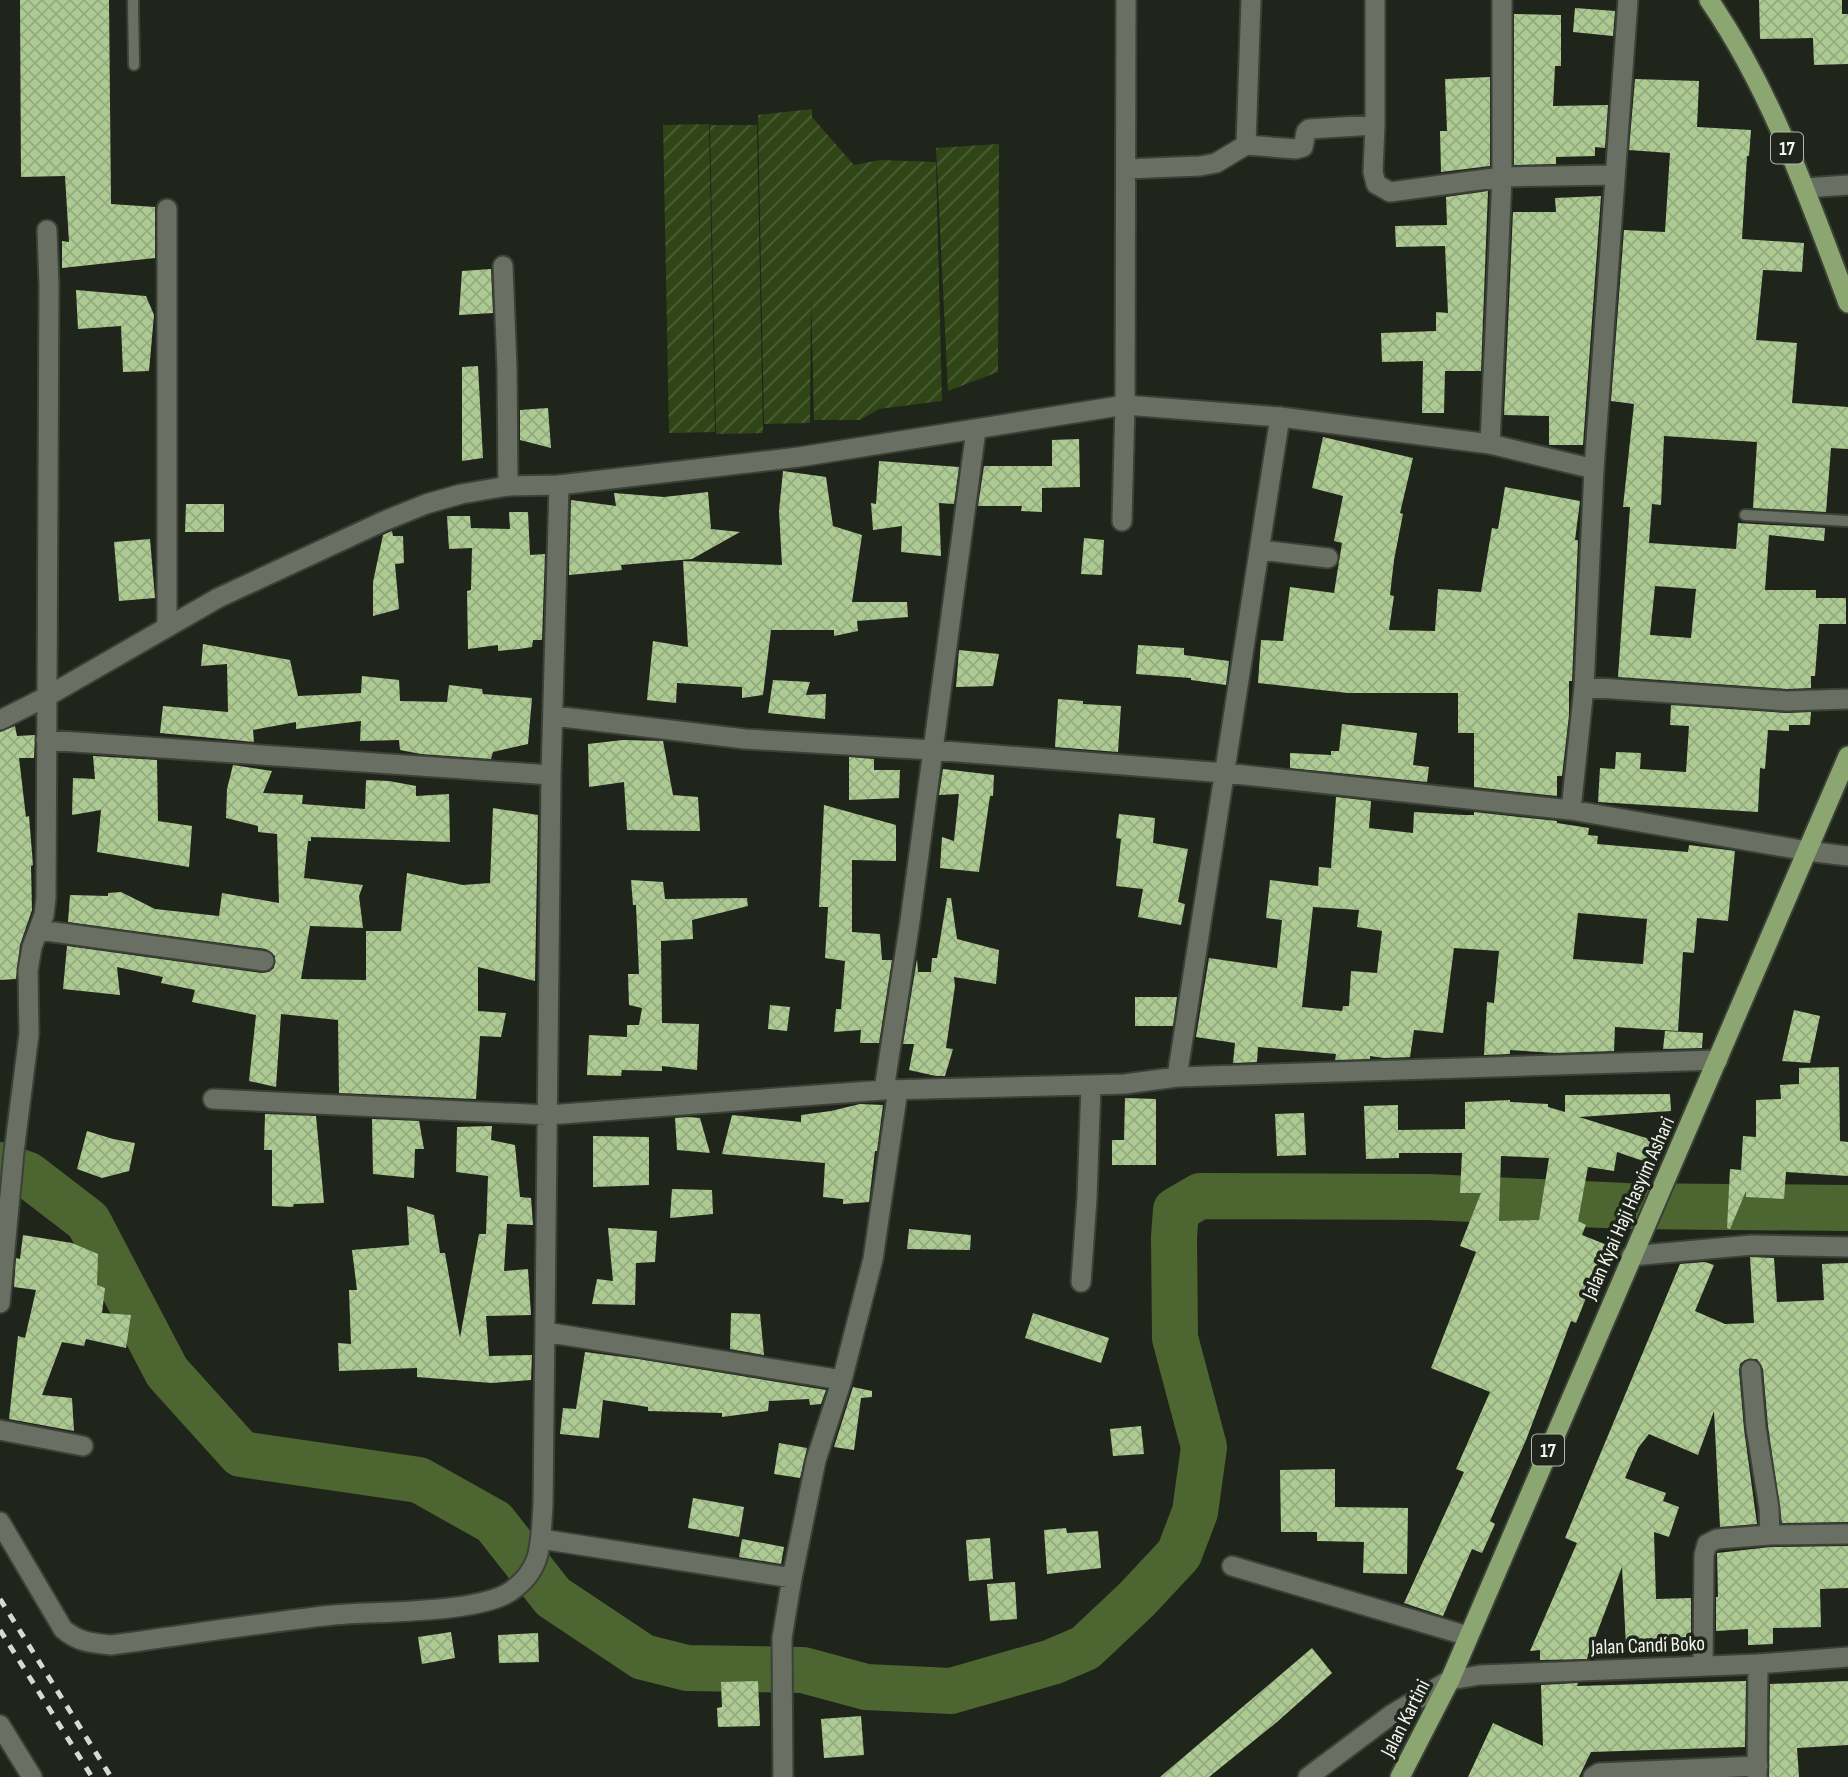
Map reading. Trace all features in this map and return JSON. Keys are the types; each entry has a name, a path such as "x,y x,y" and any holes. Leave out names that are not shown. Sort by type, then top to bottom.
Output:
{"highway":[{"name":"17","path":"1709,0 1725,22 1759,85 1805,188 1848,303"},
{"name":"Jalan Kyai Haji Hasyim Ashari","path":"1450,1680 1848,756"},
{"name":"Jalan Kartini","path":"1400,1777 1450,1680"}],"street":[{"path":"1122,521 1125,405 1126,0"},
{"path":"1246,145 1251,0"},
{"path":"1376,0 1373,178 1376,184 1390,192 1502,177 1615,175"},
{"path":"1490,444 1502,177 1502,0"},
{"path":"1572,810 1584,687 1594,469 1628,0"},
{"path":"1126,169 1200,166 1216,163 1246,145 1296,149 1303,147 1309,129 1375,125"},
{"path":"1805,188 1848,185"},
{"path":"167,209 167,627"},
{"path":"0,1303 9,1204 10,1142 29,1034 28,971 32,947 44,915 46,898 47,230"},
{"path":"503,266 508,486"},
{"path":"0,720 46,697 218,598 384,521 426,504 461,494 508,486 559,485 799,457 1125,405 1280,417 1490,444 1594,469"},
{"path":"1177,1077 1280,417"},
{"path":"783,1777 782,1638 816,1460 842,1380 877,1239 910,921 975,430"},
{"path":"0,1522 63,1629 74,1639 93,1644 111,1645 333,1615 462,1606 492,1600 509,1592 531,1572 541,1539 551,775 559,485"},
{"path":"1260,550 1328,558"},
{"path":"1584,687 1787,701 1848,699"},
{"path":"554,716 745,739 932,750 1225,773 1572,810 1848,856"},
{"path":"46,740 551,775"},
{"path":"39,930 264,961"},
{"path":"213,1099 548,1115 891,1090 1125,1084 1177,1077 1718,1060"},
{"path":"1081,1282 1091,1085"},
{"path":"1631,1256 1752,1245 1848,1247"},
{"path":"545,1332 842,1380"},
{"path":"1751,1370 1770,1535"},
{"path":"0,1430 83,1446"},
{"path":"1703,1665 1704,1555 1707,1544 1717,1539 1770,1535 1846,1534"},
{"path":"541,1539 792,1578"},
{"path":"1233,1566 1468,1636"},
{"name":"Jalan Candi Boko","path":"1450,1680 1480,1675 1758,1664 1848,1657"},
{"path":"1594,1777 1599,1773 1758,1772 1758,1664"},
{"path":"1308,1777 1391,1715 1450,1680"},
{"path":"0,1725 32,1777"}],"lane":[{"path":"132,0 134,65"},
{"path":"1745,515 1848,521"}],"green space":[{"path":"812,109 812,117 854,165 880,160 936,162 942,401 879,409 860,420 814,420 811,295 810,423 764,424 758,115"},
{"path":"709,124 715,432 669,433 663,125"},
{"path":"710,125 757,125 763,433 716,434"},
{"path":"999,144 998,372 948,391 936,148"}],"building":[{"path":"20,0 109,0 111,204 155,207 155,258 62,268 62,241 69,242 65,176 21,177"},
{"path":"1759,0 1842,0 1842,14 1848,14 1848,64 1814,65 1813,38 1760,39"},
{"path":"1575,8 1615,11 1613,36 1573,32"},
{"path":"1514,14 1561,15 1561,66 1555,66 1553,106 1608,105 1605,148 1595,147 1595,156 1556,157 1556,164 1514,165"},
{"path":"1490,77 1490,166 1441,172 1440,131 1447,131 1445,79"},
{"path":"1635,79 1699,81 1697,127 1751,130 1742,239 1804,243 1802,272 1763,270 1756,340 1797,343 1792,403 1848,407 1848,449 1831,448 1826,512 1753,508 1757,442 1664,436 1661,505 1652,504 1649,543 1736,549 1738,523 1825,528 1824,541 1769,535 1765,590 1816,590 1816,598 1846,598 1846,624 1819,624 1815,676 1811,676 1811,688 1787,689 1618,677 1630,507 1623,507 1634,404 1611,401 1624,230 1665,232 1670,153 1629,150","holes":["1655,586 1696,589 1691,638 1650,635"]},
{"path":"1488,191 1481,371 1445,371 1444,413 1422,413 1423,361 1382,362 1381,333 1436,331 1436,312 1448,313 1445,246 1396,247 1395,226 1447,225 1446,197"},
{"path":"1601,196 1583,445 1549,445 1549,416 1504,415 1513,212 1556,212 1555,198"},
{"path":"491,269 493,313 459,315 462,271"},
{"path":"76,290 146,296 154,315 149,371 123,372 121,326 78,329"},
{"path":"478,366 483,458 462,461 462,367"},
{"path":"548,408 551,448 520,440 520,410"},
{"path":"1323,437 1413,458 1400,513 1403,514 1394,560 1390,595 1394,596 1389,630 1435,631 1438,589 1481,592 1492,528 1498,529 1505,487 1580,501 1575,540 1578,540 1572,681 1569,681 1569,715 1562,776 1557,776 1557,796 1474,787 1474,733 1458,733 1458,693 1348,693 1258,683 1261,640 1283,641 1290,587 1334,593 1342,543 1334,541 1343,496 1312,488"},
{"path":"1079,439 1080,487 1042,488 1042,512 1021,511 1022,506 978,506 984,466 1052,466 1052,440"},
{"path":"879,461 959,467 954,504 939,503 941,556 901,552 902,526 873,530 871,503 876,504"},
{"path":"783,471 826,477 833,526 862,535 852,602 907,602 908,617 857,621 858,631 834,636 834,630 771,630 763,695 742,698 742,687 677,683 676,703 647,700 653,641 688,647 683,561 782,565 779,511"},
{"path":"708,492 711,529 740,532 692,559 621,565 622,570 569,575 571,500 616,506 614,493 664,497"},
{"path":"186,504 224,504 224,532 185,532"},
{"path":"509,512 528,512 530,555 545,554 542,640 533,640 532,647 519,649 498,651 498,645 468,649 467,591 471,590 472,548 449,549 447,516 470,516 471,528 510,529"},
{"path":"392,531 393,536 403,536 404,563 395,564 399,609 373,616 373,582 383,535"},
{"path":"1084,538 1104,540 1102,575 1081,574"},
{"path":"150,539 155,598 119,601 114,542"},
{"path":"203,644 290,660 298,696 361,693 362,676 399,680 400,701 447,702 449,685 482,689 483,694 532,698 528,744 493,752 491,759 421,754 400,750 399,740 360,741 361,721 296,729 296,722 253,730 254,742 160,733 163,706 228,712 227,664 201,666"},
{"path":"1138,645 1184,648 1184,655 1229,661 1226,685 1191,678 1136,674"},
{"path":"959,650 999,654 993,686 956,687"},
{"path":"773,680 810,682 806,695 826,694 825,719 768,713"},
{"path":"1058,699 1083,701 1083,704 1121,706 1118,752 1055,747"},
{"path":"1671,705 1786,713 1811,712 1810,725 1789,725 1789,731 1768,730 1765,769 1760,768 1758,812 1598,802 1600,768 1615,769 1616,752 1641,753 1640,769 1686,772 1689,726 1670,725"},
{"path":"1342,724 1417,733 1413,765 1429,767 1427,782 1290,768 1290,753 1331,755 1331,751 1339,751"},
{"path":"15,726 17,736 35,735 34,758 19,758 26,817 29,816 33,865 32,910 20,945 16,979 0,980 0,732"},
{"path":"623,740 663,741 673,795 698,797 700,831 627,830 624,782 589,787 588,744"},
{"path":"93,756 157,760 158,821 192,826 189,867 97,852 101,810 72,815 73,778 95,779"},
{"path":"849,757 874,759 874,770 900,770 899,798 849,800"},
{"path":"233,765 272,771 263,793 303,795 302,804 365,809 366,780 416,786 416,796 449,794 450,842 311,837 311,841 308,841 304,878 363,885 359,896 363,928 310,926 301,979 366,980 366,931 401,931 407,873 463,885 490,883 493,808 538,815 535,981 478,967 478,1011 506,1013 501,1037 480,1036 476,1099 339,1093 338,1020 281,1014 276,1087 249,1081 256,1015 192,1002 195,990 161,983 163,977 117,967 120,995 63,989 67,946 262,973 274,968 275,956 266,949 68,922 70,895 108,896 108,893 121,892 155,909 219,916 222,893 279,903 277,834 258,832 258,826 226,818 227,789"},
{"path":"943,769 994,775 993,796 990,796 979,872 940,868 942,837 954,841 959,794 939,795"},
{"path":"1336,797 1371,801 1369,828 1413,833 1414,812 1474,815 1474,812 1557,821 1589,828 1588,835 1598,836 1597,844 1688,852 1689,845 1735,851 1728,921 1697,918 1694,953 1683,952 1678,1031 1615,1027 1614,1051 1555,1053 1510,1050 1510,1054 1484,1055 1487,1002 1494,1003 1499,951 1454,948 1443,1033 1414,1030 1410,1057 1370,1056 1370,1059 1335,1060 1336,1054 1258,1047 1257,1062 1233,1063 1235,1043 1196,1037 1209,958 1277,968 1282,920 1266,918 1270,880 1318,886 1319,867 1331,868","holes":["1313,907 1359,910 1357,927 1382,931 1377,973 1351,971 1349,1006 1343,1006 1342,1011 1302,1007","1578,913 1647,919 1643,964 1573,959"]},
{"path":"824,805 896,825 896,861 852,860 852,932 880,934 882,960 892,960 879,1043 860,1043 861,1030 834,1032 836,1009 841,1009 845,961 825,958 828,907 819,907"},
{"path":"1119,814 1155,818 1153,843 1188,849 1178,902 1185,904 1181,925 1138,917 1143,889 1116,886 1121,839 1116,838"},
{"path":"631,880 663,882 665,899 747,898 748,906 692,920 693,939 661,941 662,1023 699,1024 697,1070 662,1066 662,1071 622,1070 621,1076 587,1075 589,1035 627,1037 627,1025 639,1025 642,1008 629,1005 628,974 639,974 636,905 633,905"},
{"path":"947,898 951,898 957,939 999,950 996,984 954,977 946,1048 953,1049 945,1076 936,1076 909,1070 914,1044 903,1044 917,959 918,972 931,972 932,958 937,958"},
{"path":"1135,997 1177,997 1173,1026 1135,1026"},
{"path":"770,1005 790,1007 787,1031 768,1029"},
{"path":"1794,1010 1820,1016 1810,1063 1782,1061"},
{"path":"1665,1031 1703,1033 1702,1048 1663,1049"},
{"path":"1839,1067 1840,1141 1848,1142 1848,1176 1786,1172 1784,1199 1746,1197 1746,1191 1730,1229 1727,1228 1730,1169 1741,1170 1743,1136 1756,1137 1756,1100 1781,1099 1780,1085 1799,1084 1799,1068"},
{"path":"1670,1094 1671,1111 1579,1117 1659,1142 1652,1164 1617,1152 1614,1171 1588,1167 1578,1221 1586,1225 1582,1235 1607,1245 1576,1323 1571,1321 1526,1440 1490,1521 1495,1524 1482,1553 1472,1549 1443,1616 1404,1603 1464,1472 1456,1469 1490,1392 1431,1368 1476,1252 1460,1246 1481,1193 1460,1193 1462,1153 1399,1153 1399,1158 1366,1159 1364,1106 1398,1105 1398,1130 1465,1129 1465,1102 1510,1100 1548,1104 1548,1107 1565,1112 1565,1095","holes":["1501,1156 1549,1158 1539,1220 1499,1221"]},
{"path":"1125,1098 1156,1099 1156,1165 1112,1165 1112,1140 1124,1140"},
{"path":"860,1104 883,1105 869,1202 843,1204 843,1199 823,1197 825,1163 722,1154 732,1115 801,1122 801,1115"},
{"path":"1304,1113 1306,1155 1277,1156 1275,1114"},
{"path":"265,1114 316,1116 324,1203 294,1204 293,1207 272,1206 272,1150 264,1150"},
{"path":"675,1118 700,1118 710,1153 677,1150"},
{"path":"372,1119 419,1121 424,1149 415,1149 414,1178 373,1174"},
{"path":"492,1126 491,1140 515,1145 520,1197 531,1198 533,1225 507,1224 504,1271 528,1269 531,1315 486,1316 489,1356 532,1355 531,1380 492,1383 417,1377 417,1368 339,1371 338,1343 351,1344 349,1290 357,1290 352,1250 409,1245 407,1206 434,1215 440,1253 445,1253 460,1338 479,1234 486,1234 488,1176 456,1172 457,1127"},
{"path":"87,1131 135,1143 129,1171 102,1178 77,1169"},
{"path":"593,1136 649,1137 649,1185 593,1187"},
{"path":"672,1189 712,1190 713,1214 670,1218"},
{"path":"608,1228 657,1231 655,1262 636,1263 635,1305 592,1304 597,1279 613,1281"},
{"path":"909,1229 971,1235 970,1250 907,1249"},
{"path":"23,1235 72,1243 98,1254 97,1285 105,1288 102,1313 131,1315 126,1348 86,1339 84,1346 62,1342 42,1395 72,1398 74,1431 9,1419 18,1336 25,1338 36,1290 14,1287 16,1258 20,1259"},
{"path":"1750,1257 1774,1258 1777,1302 1824,1300 1822,1264 1848,1263 1848,1522 1782,1523 1763,1369 1757,1359 1745,1360 1740,1364 1739,1371 1757,1524 1720,1527 1714,1411 1698,1455 1649,1434 1638,1448 1625,1478 1666,1493 1663,1501 1679,1507 1669,1537 1654,1532 1656,1599 1691,1598 1691,1643 1626,1646 1622,1567 1587,1659 1540,1660 1540,1650 1530,1651 1577,1543 1565,1538 1680,1264 1705,1262 1714,1265 1695,1311 1725,1324 1754,1323"},
{"path":"731,1313 760,1314 764,1355 730,1349"},
{"path":"1033,1313 1109,1338 1101,1363 1025,1338"},
{"path":"585,1352 826,1390 821,1404 810,1405 809,1399 769,1401 768,1411 722,1417 722,1413 648,1411 648,1407 603,1400 599,1438 560,1434 563,1408 576,1409"},
{"path":"853,1387 872,1391 872,1397 861,1398 854,1450 834,1447"},
{"path":"1141,1426 1144,1454 1113,1456 1110,1429"},
{"path":"779,1443 807,1448 800,1478 774,1474"},
{"path":"1335,1469 1335,1507 1408,1508 1407,1574 1363,1573 1364,1542 1317,1541 1317,1532 1281,1532 1280,1470"},
{"path":"693,1498 744,1507 739,1537 688,1528"},
{"path":"1066,1528 1067,1533 1098,1531 1101,1568 1047,1574 1044,1530"},
{"path":"990,1538 993,1579 969,1581 966,1540"},
{"path":"742,1539 784,1547 781,1564 739,1557"},
{"path":"1848,1546 1848,1588 1820,1589 1821,1627 1773,1628 1773,1644 1748,1645 1748,1629 1716,1631 1717,1553 1771,1547"},
{"path":"1015,1582 1017,1619 990,1621 987,1584"},
{"path":"451,1632 455,1658 422,1664 418,1637"},
{"path":"538,1633 539,1662 499,1663 498,1635"},
{"path":"1312,1648 1332,1673 1277,1722 1209,1777 1160,1777"},
{"path":"758,1681 760,1726 718,1727 717,1708 722,1707 721,1682"},
{"path":"1746,1681 1745,1747 1591,1752 1579,1777 1468,1777 1493,1723 1543,1746 1541,1685"},
{"path":"1848,1681 1848,1745 1797,1748 1799,1777 1769,1777 1770,1684"},
{"path":"861,1716 864,1755 824,1758 821,1719"}],"waterway":[{"path":"0,1165 28,1175 88,1221 167,1372 241,1454 419,1480 494,1522 553,1597 643,1657 687,1668 803,1670 866,1687 951,1691 1052,1662 1085,1648 1137,1599 1179,1554 1195,1512 1204,1447 1175,1338 1174,1237 1176,1210 1200,1196 1428,1197 1626,1206 1848,1208"}],"railway":[{"path":"0,1599 111,1777"},
{"path":"0,1630 92,1777"}]}
